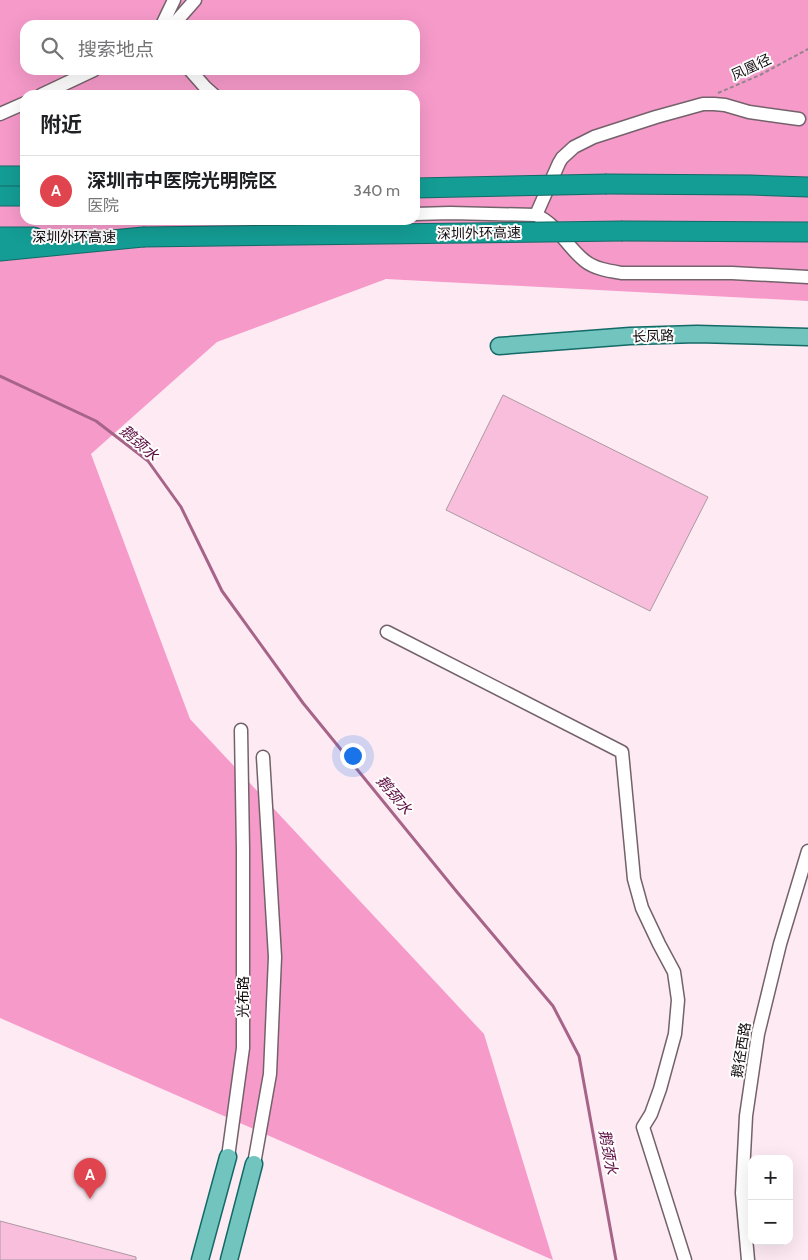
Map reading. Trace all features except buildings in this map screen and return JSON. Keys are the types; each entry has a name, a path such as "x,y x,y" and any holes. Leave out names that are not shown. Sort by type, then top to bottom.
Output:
{"highway":[{"path":"0,176 20,176"},
{"path":"420,188 607,184 750,184 808,187"},
{"path":"0,196 20,196"},
{"name":"深圳外环高速","path":"0,237 623,231 808,232"},
{"path":"0,251 143,237"}],"main road":[{"name":"长凤路","path":"808,337 776,335 630,336 500,350 623,344 808,346"},
{"name":"光布路","path":"200,1260 228,1157"},
{"path":"229,1260 254,1164"}],"street":[{"path":"164,20 174,0"},
{"path":"178,20 195,0"},
{"path":"52,90 83,75"},
{"path":"195,75 209,90"},
{"path":"536,215 562,158 574,148 594,137 703,104 725,105 749,112 799,119"},
{"path":"0,114 20,105"},
{"path":"420,214 536,215 553,226 586,262 610,271 622,273 732,273 808,277"},
{"path":"387,632 622,752 634,880 642,908 674,972 678,1000 675,1034 660,1089 651,1114 643,1127 685,1260"},
{"name":"光布路","path":"228,1157 243,1048 241,730"},
{"path":"254,1164 270,1074 275,957 263,757"},
{"name":"鹅径西路","path":"748,1260 742,1193 746,1116 758,1034 780,944 808,851"}],"path":[{"name":"凤凰径","path":"703,104 718,93 760,75 808,49"}],"shaded area":[{"path":"0,0 808,0 808,301 386,279 217,342 91,454 190,719 484,1034 553,1260 0,1018"}],"waterway":[{"name":"鹅颈水","path":"0,376 96,421 148,461 181,507 222,591 303,703 553,1006 579,1056 616,1260"}],"place":[{"name":"深圳市中医院光明院区","path":"90,1199"}]}
